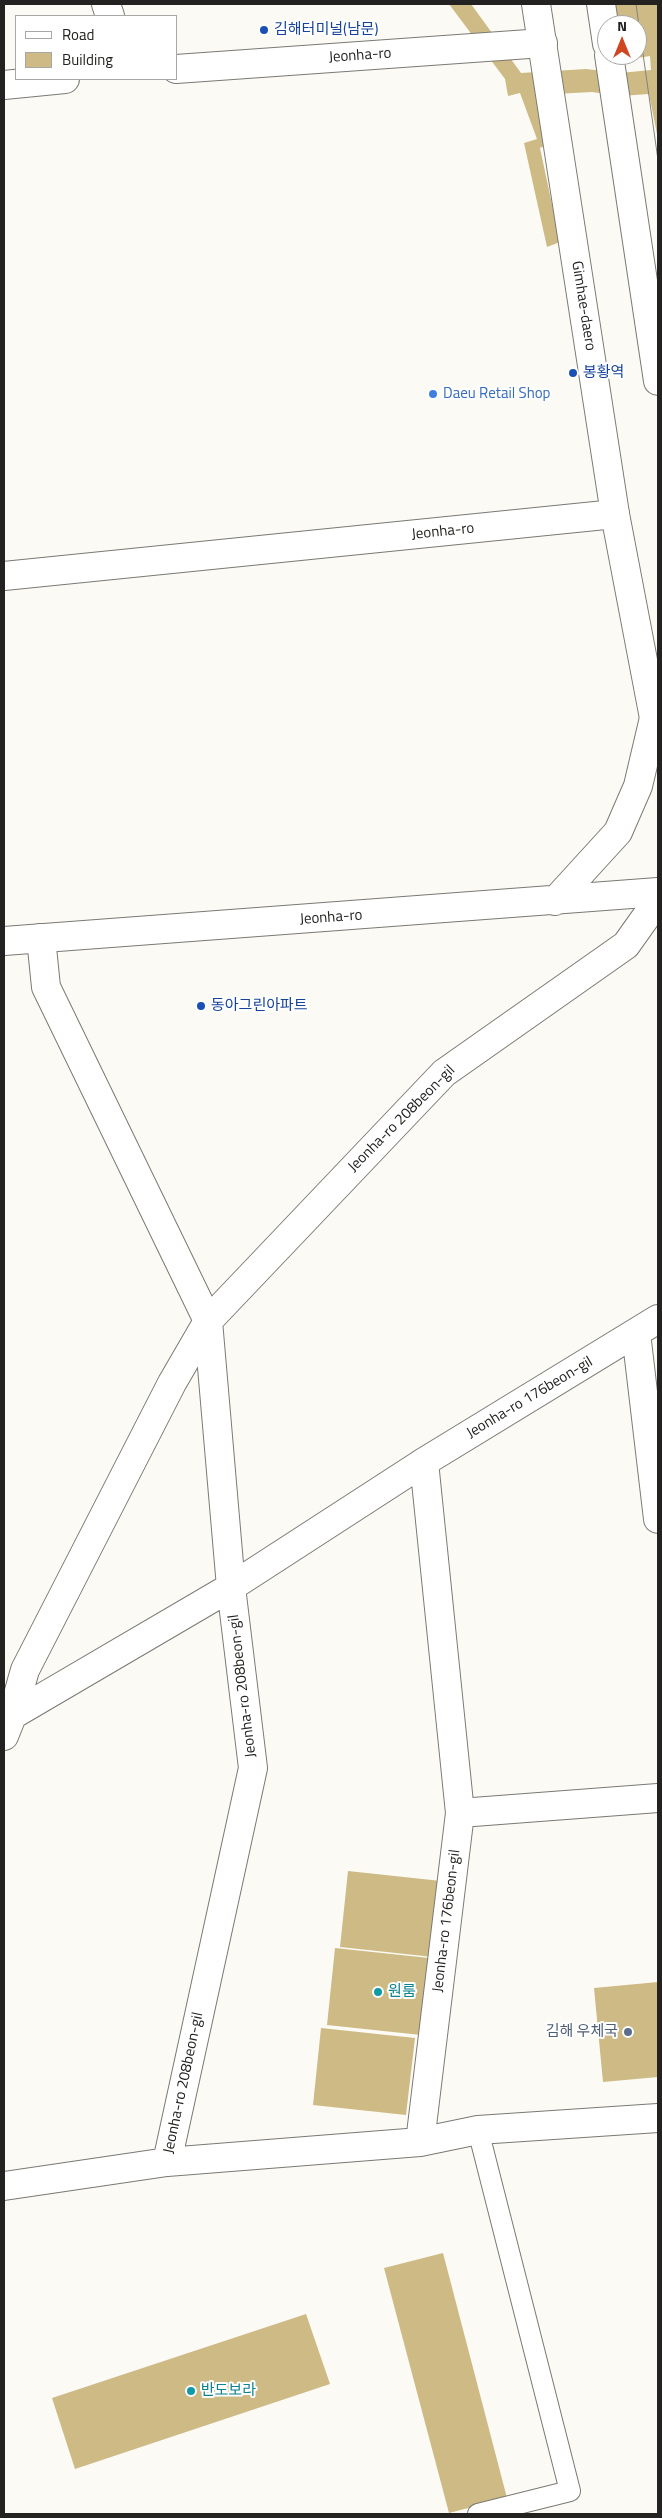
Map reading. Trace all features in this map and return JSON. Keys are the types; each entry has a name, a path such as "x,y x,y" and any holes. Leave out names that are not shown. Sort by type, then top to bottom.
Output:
{"street":[{"name":"Gimhae-daero","path":"536,4 614,514 656,721"},
{"name":"Jeonha-ro","path":"178,69 543,43"},
{"path":"611,65 658,381"},
{"path":"4,85 55,80"},
{"name":"Jeonha-ro","path":"4,576 614,514"},
{"path":"555,902 618,832 638,786 656,721"},
{"name":"Jeonha-ro","path":"4,941 555,902 658,892"},
{"name":"Jeonha-ro 208beon-gil","path":"7,1724 25,1670 172,1384 208,1321 444,1073 626,945 658,900"},
{"path":"41,938 46,987 208,1321"},
{"name":"Jeonha-ro 208beon-gil","path":"167,2162 253,1768 231,1588 208,1321"},
{"name":"Jeonha-ro 176beon-gil","path":"7,1724 231,1588 424,1462 647,1326 658,1519"},
{"name":"Jeonha-ro 176beon-gil","path":"420,2142 460,1813 424,1462"},
{"path":"460,1813 658,1798"},
{"path":"420,2142 478,2130 658,2118"},
{"name":"Jeonha-ro 208beon-gil","path":"4,2186 167,2162 420,2142"}],"lane":[{"path":"478,2130 570,2491 478,2514"}],"building":[{"path":"449,4 471,4 521,73 586,69 620,73 651,70 650,56 647,56 647,15 604,15 602,4 658,4 658,139 649,94 621,96 592,92 536,95 555,141 540,148 560,242 547,247 524,143 537,139 520,93 508,96 505,79"},
{"name":"원룸","path":"348,1871 441,1881 433,1957 340,1947"},
{"name":"원룸","path":"335,1948 429,1958 421,2035 327,2025"},
{"name":"김해 우체국","path":"658,1982 658,2077 603,2082 594,1988"},
{"name":"원룸","path":"321,2028 415,2038 406,2115 313,2105"},
{"path":"443,2253 507,2498 449,2513 384,2268"},
{"name":"반도보라","path":"306,2314 330,2384 75,2469 52,2398"}],"tram line":[{"path":"636,4 658,160"}],"place":[{"name":"김해터미널(남문)","path":"264,30"},
{"name":"봉황역","path":"573,373"},
{"name":"Daeu Retail Shop","path":"433,394"},
{"name":"동아그린아파트","path":"201,1006"},
{"name":"원룸","path":"378,1992"},
{"name":"김해 우체국","path":"628,2032"},
{"name":"반도보라","path":"191,2391"}]}
